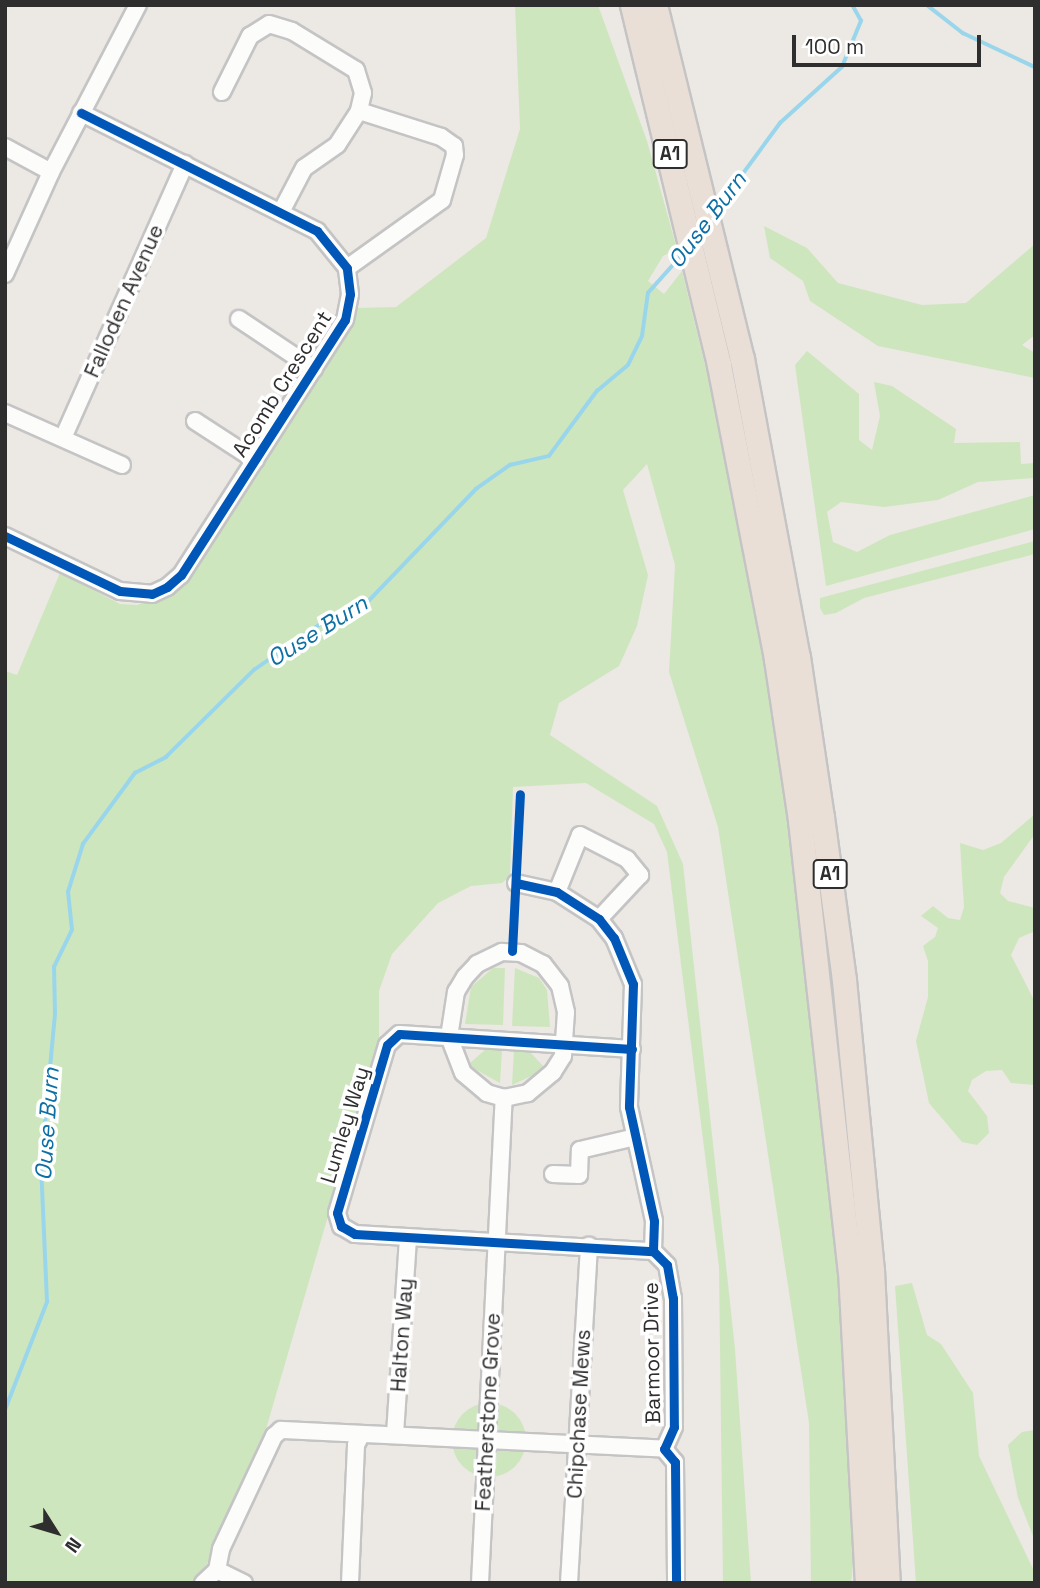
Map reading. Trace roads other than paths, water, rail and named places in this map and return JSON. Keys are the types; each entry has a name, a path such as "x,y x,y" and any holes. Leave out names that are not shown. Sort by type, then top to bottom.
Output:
{"highway":[{"name":"A1","path":"623,5 662,73"},
{"name":"A1","path":"632,5 662,73"},
{"name":"A1","path":"655,5 662,73 701,234 774,646 813,911 850,1270 867,1583"},
{"name":"A1","path":"662,73 664,5"},
{"name":"A1","path":"701,234 742,359 798,657 844,980 872,1271 888,1583"}],"street":[{"path":"5,274 51,172 138,5"},
{"path":"222,92 258,28 279,25 356,70 363,93 359,111 337,145 304,168 281,212"},
{"path":"231,74 247,81"},
{"path":"81,113 317,231 347,268 442,200 455,155 454,146 441,137 359,111"},
{"path":"5,147 51,172"},
{"name":"Falloden Avenue","path":"63,438 184,164"},
{"name":"Acomb Crescent","path":"5,536 120,591 152,594 181,575 345,320 350,293 347,268"},
{"path":"239,319 314,369"},
{"path":"5,413 122,465"},
{"path":"195,421 255,460"},
{"path":"557,892 580,835 627,859 640,875 599,919"},
{"path":"408,1237 653,1251 654,1221 629,1107 633,985 614,938 599,919 557,892 516,883"},
{"path":"512,951 536,959 561,986 566,1012 565,1045 553,1072 538,1087 504,1098 487,1093 463,1073 449,1037 456,992 465,977 490,956 512,951"},
{"name":"Lumley Way","path":"408,1237 355,1234 338,1222 337,1213 391,1040 399,1034 449,1037"},
{"path":"449,1037 632,1049"},
{"name":"Featherstone Grove","path":"480,1583 504,1098"},
{"path":"553,1174 579,1175 580,1150 636,1137"},
{"name":"Halton Way","path":"395,1434 408,1237"},
{"name":"Chipchase Mews","path":"569,1583 589,1246"},
{"name":"Barmoor Drive","path":"653,1251 667,1265 673,1297 674,1427 664,1449"},
{"name":"Barmoor Drive","path":"217,1570 221,1549 281,1430 487,1438 664,1449 676,1462 676,1583"},
{"path":"350,1583 356,1445 361,1435"},
{"path":"203,1583 217,1570 244,1583"}],"waterway":[{"name":"Ouse Burn","path":"714,213 780,123 842,67 861,21 852,5"},
{"name":"Ouse Burn","path":"927,5 963,33 1035,67"},
{"name":"Ouse Burn","path":"5,1410 47,1302 41,1165 55,1014 54,967 72,930 68,892 83,844 135,773 166,757 254,670 329,618 361,609 476,489 510,465 549,456 597,391 628,365 642,336 648,293 682,255"}]}
